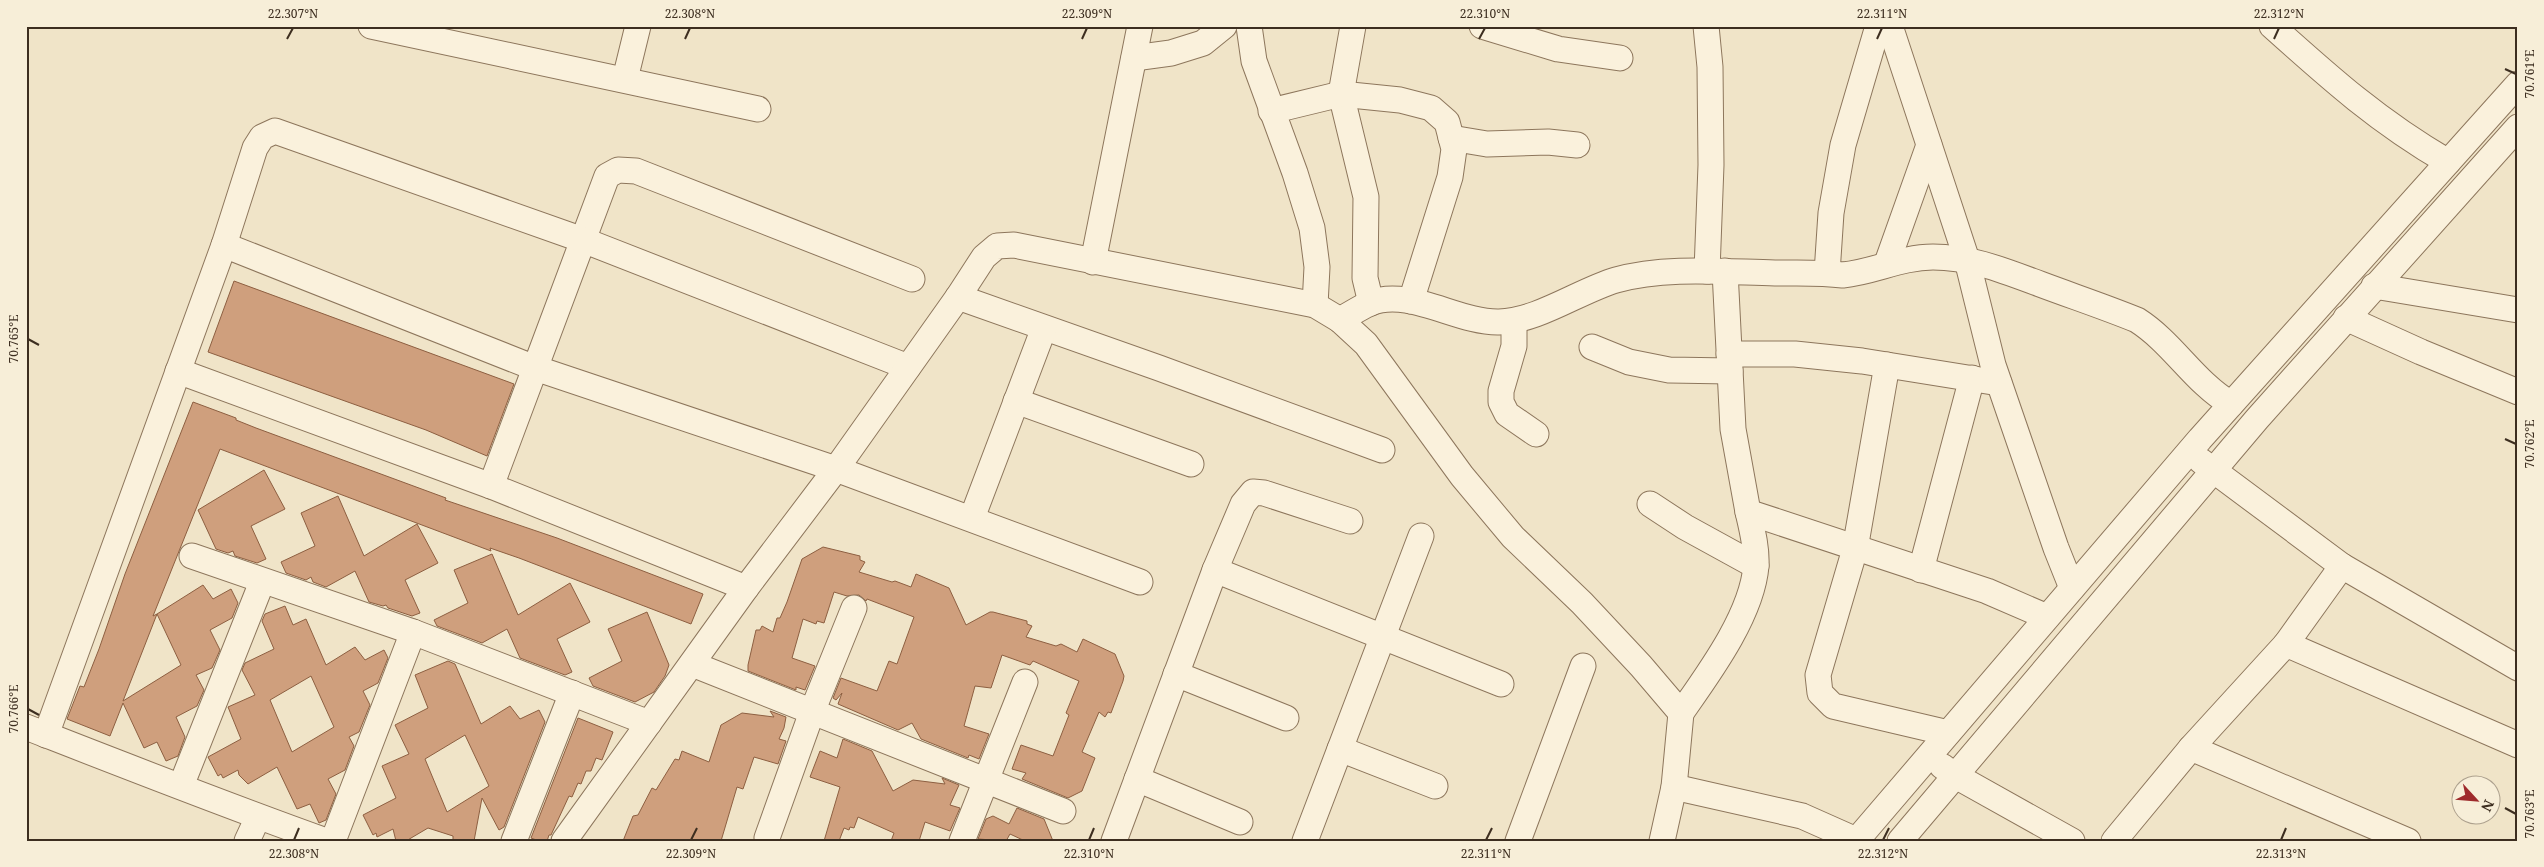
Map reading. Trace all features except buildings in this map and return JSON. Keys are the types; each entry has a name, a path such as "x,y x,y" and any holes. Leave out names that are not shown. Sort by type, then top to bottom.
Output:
{"street":[{"path":"371,26 758,109"},
{"path":"625,79 638,26"},
{"path":"1093,262 1140,26"},
{"path":"1134,58 1171,53 1203,42 1224,26"},
{"path":"1249,26 1254,61 1295,173 1312,228 1317,267 1315,305"},
{"path":"1354,26 1341,94 1366,197 1365,278 1371,303"},
{"path":"1482,26 1558,49 1620,58"},
{"path":"1662,841 1674,787 1681,713 1714,666 1744,611 1756,566 1756,520 1733,429 1729,362 1716,271 1706,26"},
{"path":"1827,273 1830,213 1843,146 1878,26"},
{"path":"1890,26 1966,260 1999,383 2056,548 2072,588"},
{"path":"2272,26 2375,115 2406,138 2448,162"},
{"path":"1674,787 1802,816 1856,841 2189,452 2518,84"},
{"path":"1271,111 1341,94 1400,100 1431,108 1447,122 1454,149 1450,177 1411,301"},
{"path":"1900,841 2213,471 2374,286 2518,127"},
{"path":"326,841 258,817 36,731 178,371 224,245 256,148 262,137 275,131 583,240 908,367"},
{"path":"1451,138 1487,144 1548,142 1577,145"},
{"path":"1887,264 1929,145"},
{"path":"491,486 608,176 618,170 636,171 912,279"},
{"path":"224,245 535,368 836,469 1140,582"},
{"path":"564,841 746,588 836,469 958,297 984,257 997,246 1014,245 1315,305 1340,320 1366,344 1462,476 1514,537 1582,603 1641,666 1681,713"},
{"path":"1340,320 1371,303 1388,299 1411,301 1465,319 1514,322 1615,280 1639,275 1716,271 1843,275 1861,273 1903,259 1933,257 1966,260 1999,267 2137,320 2154,331 2199,382 2231,404"},
{"path":"2374,286 2518,310"},
{"path":"958,297 1382,450"},
{"path":"2346,318 2421,352 2518,392"},
{"path":"1514,322 1514,346 1501,390 1501,402 1507,414 1536,434"},
{"path":"972,518 1044,328"},
{"path":"1592,347 1629,362 1669,370 1795,354 1887,365 1999,383"},
{"path":"1887,365 1855,549 1818,675 1820,693 1833,706 1948,733"},
{"path":"178,371 491,486 746,588"},
{"path":"1921,570 1972,378"},
{"path":"1016,401 1191,464"},
{"path":"2189,452 2342,566 2518,668"},
{"path":"1114,841 1215,570 1243,504 1253,492 1264,492 1350,521"},
{"path":"1650,504 1685,527 1756,566"},
{"path":"1756,520 1987,591 2048,617"},
{"path":"1305,841 1421,536"},
{"path":"192,556 262,582 413,632 649,723"},
{"path":"2114,841 2191,748 2286,644 2342,566"},
{"path":"1215,570 1502,684"},
{"path":"181,786 262,582"},
{"path":"767,838 812,712 854,608"},
{"path":"333,841 413,632"},
{"path":"2286,644 2518,745"},
{"path":"692,664 1064,811"},
{"path":"1518,841 1583,666"},
{"path":"1176,674 1286,718"},
{"path":"962,841 1025,682"},
{"path":"514,841 572,693"},
{"path":"2191,748 2408,841"},
{"path":"1340,749 1435,786"},
{"path":"1929,756 1954,775 2072,841"},
{"path":"1137,779 1240,822"},
{"path":"247,841 258,817"}]}
